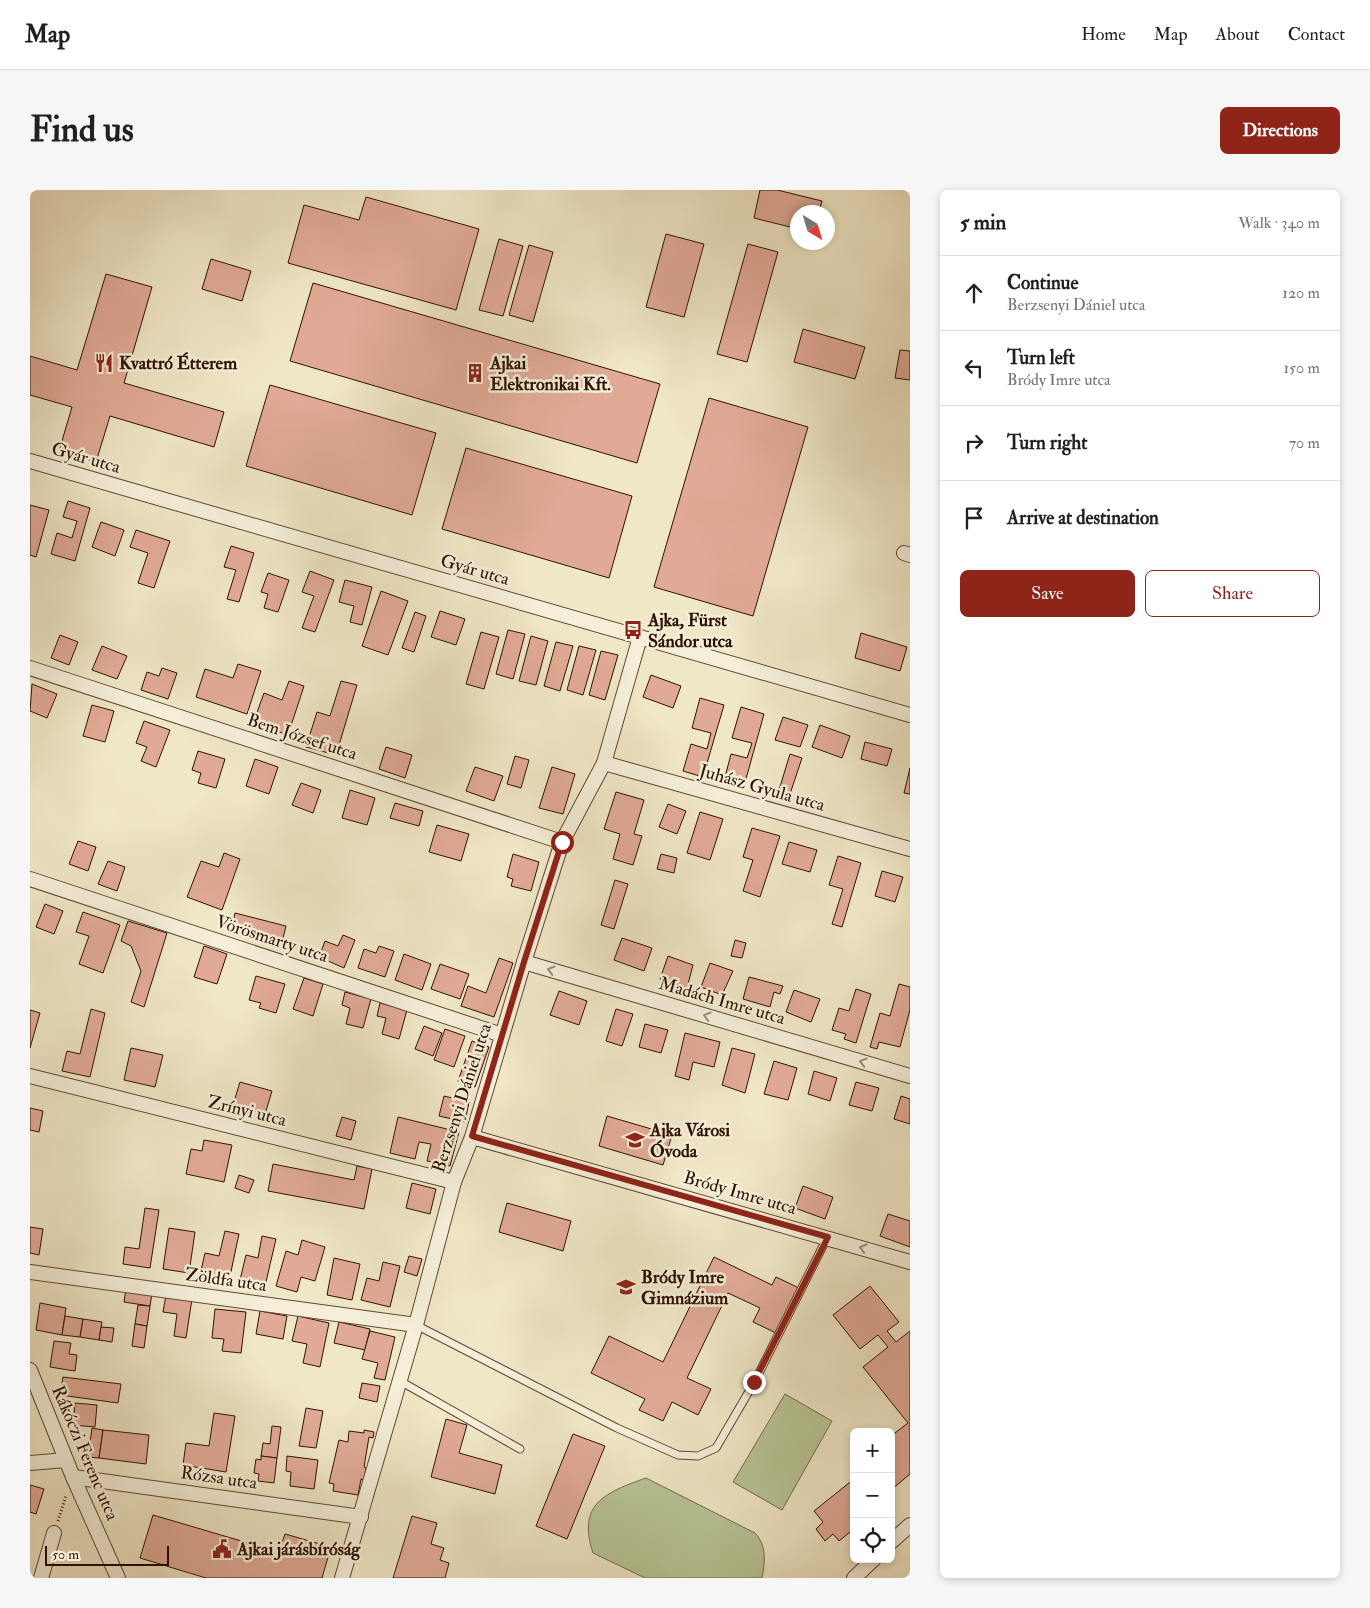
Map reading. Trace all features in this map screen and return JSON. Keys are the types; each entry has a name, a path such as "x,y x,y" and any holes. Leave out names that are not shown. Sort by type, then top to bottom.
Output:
{"street":[{"name":"Gyár utca","path":"30,461 910,715"},
{"name":"Berzsenyi Dániel utca","path":"342,1578 416,1325 454,1182 472,1136 562,842 604,763 640,637"},
{"name":"Bem József utca","path":"30,668 562,842"},
{"name":"Juhász Gyula utca","path":"604,763 910,849"},
{"name":"Vörösmarty utca","path":"30,879 502,1035"},
{"name":"Madách Imre utca","path":"524,962 910,1076"},
{"name":"Zrínyi utca","path":"30,1076 454,1182"},
{"name":"Bródy Imre utca","path":"472,1136 910,1262"},
{"name":"Zöldfa utca","path":"30,1272 416,1325"},
{"name":"Rákóczi Ferenc utca","path":"30,1370 66,1460 118,1578"},
{"path":"30,1463 66,1460"},
{"name":"Rózsa utca","path":"73,1476 361,1517"},
{"path":"895,1538 910,1525"},
{"path":"41,1578 54,1533"},
{"path":"854,1578 870,1563"}],"lane":[{"path":"416,1325 617,1428 678,1455 698,1456 716,1448 754,1382 828,1237"},
{"path":"400,1381 520,1449"}],"path":[{"path":"54,1533 73,1476"}],"green space":[{"path":"785,1394 832,1421 782,1510 733,1482"},
{"path":"646,1478 755,1533 762,1543 763,1549 762,1578 645,1578 593,1553 589,1536 589,1523 592,1512 598,1503 618,1489"}],"building":[{"path":"760,190 777,190 822,201 821,205 790,205 790,227 754,218"},
{"path":"366,197 479,229 456,310 288,263 304,205 359,220"},
{"path":"666,234 704,244 684,317 646,307"},
{"path":"499,239 523,246 503,316 479,310"},
{"path":"748,244 778,252 747,362 717,354"},
{"path":"529,245 553,252 533,322 509,315"},
{"path":"211,259 251,271 242,301 202,289"},
{"name":"Kvattró Étterem","path":"106,274 152,287 124,383 224,412 214,447 110,416 96,462 59,451 72,407 30,395 30,356 77,370"},
{"name":"Ajkai Elektronikai Kft.","path":"313,283 660,384 637,463 290,361"},
{"path":"803,329 865,347 855,379 794,362"},
{"path":"900,350 910,351 910,380 895,378"},
{"path":"270,385 436,433 412,515 246,466"},
{"path":"709,398 808,427 753,616 654,587"},
{"path":"466,448 632,496 609,578 442,529"},
{"path":"68,501 90,508 75,561 51,554 57,533 72,538 77,521 63,517"},
{"path":"30,505 49,510 36,557 30,555"},
{"path":"101,522 124,530 115,556 92,547"},
{"path":"136,530 170,541 154,588 138,583 148,553 130,547"},
{"path":"231,546 254,553 239,602 227,599 236,570 224,567"},
{"path":"310,571 334,580 315,632 302,628 314,596 302,592"},
{"path":"268,573 289,580 278,612 264,608 268,594 261,592"},
{"path":"345,580 372,587 362,625 350,622 354,606 339,602"},
{"path":"381,591 408,601 388,655 362,646"},
{"path":"440,611 465,619 456,645 431,637"},
{"path":"415,612 426,616 414,652 402,648"},
{"path":"508,630 525,634 513,679 496,674"},
{"path":"481,632 499,637 484,689 466,684"},
{"path":"861,633 907,647 900,671 855,658"},
{"path":"60,635 78,642 69,665 51,658"},
{"path":"531,636 548,641 536,685 519,681"},
{"path":"556,642 573,646 560,691 544,686"},
{"path":"102,646 127,656 117,679 92,670"},
{"path":"579,646 596,650 583,695 567,690"},
{"path":"601,651 618,655 605,700 589,695"},
{"path":"238,664 261,671 247,714 196,697 205,669 233,678"},
{"path":"162,668 177,673 168,699 141,690 147,672 159,676"},
{"path":"651,675 681,686 673,708 643,697"},
{"path":"289,681 304,686 288,735 268,728 270,723 255,718 264,693 282,700"},
{"path":"341,681 357,685 336,755 306,747 317,712 330,716"},
{"path":"32,684 57,694 47,718 30,711"},
{"path":"700,698 724,705 703,777 683,771 691,744 707,749 711,733 692,728"},
{"path":"92,705 114,711 105,742 83,736"},
{"path":"741,707 764,714 744,786 724,781 731,754 747,758 752,743 732,738"},
{"path":"783,717 808,725 800,747 775,740"},
{"path":"144,721 170,730 156,767 141,761 147,747 136,743"},
{"path":"820,725 850,736 842,758 812,747"},
{"path":"865,742 892,749 887,766 861,759"},
{"path":"386,747 412,755 405,778 379,769"},
{"path":"198,751 225,759 216,788 198,783 201,773 192,770"},
{"path":"790,754 802,758 790,794 779,790"},
{"path":"515,756 529,760 521,788 507,784"},
{"path":"255,759 278,767 269,794 246,786"},
{"path":"475,767 503,776 494,801 466,791"},
{"path":"552,767 575,774 563,814 539,808"},
{"path":"910,768 910,794 904,793"},
{"path":"301,783 321,790 313,813 292,805"},
{"path":"350,790 375,798 367,825 342,818"},
{"path":"616,792 644,800 634,834 642,836 633,865 613,859 620,834 604,829"},
{"path":"395,803 423,811 419,826 390,818"},
{"path":"668,804 686,811 677,834 659,827"},
{"path":"700,812 723,819 710,860 687,853"},
{"path":"437,825 469,834 461,861 429,852"},
{"path":"752,828 780,836 760,897 743,891 753,860 743,857"},
{"path":"78,841 96,847 88,871 69,864"},
{"path":"789,842 817,850 810,872 782,864"},
{"path":"224,853 240,859 222,910 187,897 201,861 219,867"},
{"path":"513,854 539,862 531,891 511,886 513,879 507,877"},
{"path":"661,854 677,858 674,873 657,869"},
{"path":"838,856 861,863 842,927 832,924 843,889 829,885"},
{"path":"108,861 125,867 117,891 98,884"},
{"path":"882,871 903,877 895,902 875,896"},
{"path":"615,880 628,884 614,929 601,925"},
{"path":"45,904 63,911 54,934 36,927"},
{"path":"83,912 120,925 103,973 79,964 89,936 76,932"},
{"path":"235,913 286,926 282,942 231,929"},
{"path":"128,921 167,933 144,1007 131,1002 141,971 131,946 121,941"},
{"path":"343,935 355,940 344,968 319,957 325,941 338,946"},
{"path":"622,938 652,948 644,971 614,960"},
{"path":"735,940 746,943 742,958 731,956"},
{"path":"204,946 227,954 217,984 194,977"},
{"path":"379,946 394,951 385,977 358,968 364,949 376,953"},
{"path":"404,954 431,964 422,990 395,980"},
{"path":"668,956 693,965 687,988 660,979"},
{"path":"499,958 513,963 494,1017 461,1006 468,986 486,993"},
{"path":"710,963 733,971 722,995 701,987"},
{"path":"440,964 469,974 460,999 431,989"},
{"path":"256,976 285,984 276,1013 259,1008 261,1003 249,1000"},
{"path":"749,977 783,986 780,994 774,992 770,1007 743,999"},
{"path":"304,978 323,984 313,1016 293,1009"},
{"path":"899,984 910,987 910,1010 900,1047 879,1042 877,1049 870,1047 880,1013 890,1016"},
{"path":"856,989 871,994 856,1043 844,1039 846,1034 832,1030 839,1008 849,1011"},
{"path":"794,990 820,999 811,1022 786,1012"},
{"path":"559,991 587,1001 579,1025 550,1015"},
{"path":"345,992 371,999 363,1028 346,1024 350,1008 342,1005"},
{"path":"380,1003 407,1010 399,1039 382,1034 386,1018 377,1016"},
{"path":"91,1009 105,1013 90,1077 62,1071 67,1051 80,1054"},
{"path":"616,1009 633,1014 622,1046 606,1041"},
{"path":"30,1010 40,1013 30,1048"},
{"path":"645,1024 668,1030 661,1053 639,1047"},
{"path":"424,1026 442,1033 433,1056 415,1049"},
{"path":"445,1029 465,1036 454,1067 434,1060"},
{"path":"685,1033 720,1042 714,1067 693,1062 689,1080 675,1076"},
{"path":"472,1041 489,1047 475,1087 458,1081"},
{"path":"131,1048 163,1055 155,1087 124,1080"},
{"path":"732,1048 755,1054 745,1093 722,1085"},
{"path":"774,1061 797,1068 788,1100 764,1094"},
{"path":"814,1071 837,1078 830,1101 808,1094"},
{"path":"240,1082 272,1091 265,1114 233,1105"},
{"path":"856,1082 879,1088 872,1111 849,1105"},
{"path":"444,1096 469,1102 465,1122 439,1116"},
{"path":"901,1096 910,1099 910,1124 894,1119"},
{"path":"30,1108 43,1111 39,1132 30,1130"},
{"name":"Ajka Városi Óvoda","path":"607,1116 672,1135 663,1165 599,1146"},
{"path":"342,1117 356,1121 351,1140 336,1136"},
{"path":"398,1117 459,1132 450,1166 427,1161 431,1144 419,1142 415,1159 390,1153"},
{"path":"204,1140 232,1145 224,1182 186,1174 191,1149 202,1151"},
{"path":"273,1164 354,1180 357,1166 372,1169 364,1209 268,1191"},
{"path":"239,1175 254,1180 249,1193 235,1188"},
{"path":"412,1183 436,1189 430,1214 406,1208"},
{"path":"803,1186 833,1197 825,1219 795,1208"},
{"path":"507,1203 571,1221 563,1251 499,1232"},
{"path":"145,1208 159,1210 150,1268 123,1264 125,1247 139,1249"},
{"path":"888,1214 910,1221 910,1247 880,1236"},
{"path":"30,1227 43,1229 39,1255 30,1253"},
{"path":"169,1228 195,1232 189,1273 163,1269"},
{"path":"225,1231 239,1234 229,1281 200,1275 205,1253 219,1256"},
{"path":"262,1236 276,1239 265,1286 240,1280 246,1255 258,1258"},
{"path":"302,1240 325,1247 315,1281 301,1277 297,1292 276,1286 286,1251 298,1255"},
{"path":"409,1256 422,1259 417,1276 404,1272"},
{"path":"714,1257 772,1285 776,1277 799,1288 776,1333 753,1322 760,1308 728,1293 687,1378 711,1389 698,1415 672,1402 663,1421 639,1410 645,1399 591,1373 609,1336 663,1362"},
{"path":"334,1258 360,1264 352,1300 327,1295"},
{"path":"383,1262 400,1266 390,1307 361,1300 367,1278 379,1281"},
{"path":"870,1286 899,1322 887,1331 896,1342 910,1331 910,1474 895,1487 895,1433 908,1423 863,1367 888,1347 878,1335 860,1349 833,1315"},
{"path":"126,1289 152,1293 150,1306 124,1302"},
{"path":"166,1295 192,1299 186,1338 174,1336 177,1314 163,1312"},
{"path":"40,1303 66,1308 62,1335 36,1330"},
{"path":"138,1305 150,1306 147,1326 135,1324"},
{"path":"215,1309 246,1312 241,1353 222,1351 224,1339 212,1338"},
{"path":"260,1311 287,1316 283,1339 256,1334"},
{"path":"65,1316 83,1319 80,1337 62,1335"},
{"path":"298,1316 329,1323 320,1367 303,1363 307,1344 292,1341"},
{"path":"83,1319 102,1322 99,1340 80,1337"},
{"path":"339,1322 370,1329 365,1350 334,1343"},
{"path":"135,1324 147,1326 144,1348 132,1346"},
{"path":"101,1327 114,1328 112,1342 99,1340"},
{"path":"370,1331 395,1337 385,1380 374,1378 378,1363 362,1359"},
{"path":"54,1341 71,1343 69,1354 77,1355 75,1371 50,1367"},
{"path":"63,1377 121,1384 118,1403 60,1395"},
{"path":"362,1383 380,1386 377,1402 359,1398"},
{"path":"75,1403 97,1405 95,1427 73,1425"},
{"path":"306,1408 323,1411 316,1448 299,1446"},
{"path":"214,1413 235,1416 226,1472 183,1465 186,1443 209,1446"},
{"path":"446,1419 467,1425 459,1453 502,1465 495,1494 431,1477"},
{"path":"272,1426 281,1427 277,1458 261,1456 263,1443 270,1444"},
{"path":"92,1428 103,1430 99,1458 88,1457"},
{"path":"103,1430 149,1435 146,1464 99,1458"},
{"path":"364,1430 374,1432 373,1438 369,1437 364,1467 366,1468 364,1480 361,1479 358,1495 333,1491 334,1484 329,1483 339,1440 348,1442 349,1431 364,1433"},
{"path":"573,1434 605,1446 567,1539 536,1526"},
{"path":"261,1456 277,1458 274,1483 258,1481 259,1474 254,1473 256,1459 261,1460"},
{"path":"287,1456 318,1460 314,1489 290,1486 291,1472 286,1471"},
{"path":"850,1482 850,1532 839,1541 833,1534 825,1541 816,1529 823,1522 814,1511"},
{"path":"30,1485 44,1489 36,1514 30,1512"},
{"path":"153,1515 255,1545 253,1550 277,1557 285,1534 331,1547 322,1578 206,1578 140,1558"},
{"path":"412,1516 437,1523 431,1544 444,1548 440,1560 449,1563 445,1578 393,1578"}],"place":[{"name":"Kvattró Étterem","path":"104,363"},
{"name":"Ajkai Elektronikai Kft.","path":"475,373"},
{"name":"Ajka, Fürst Sándor utca","path":"633,630"},
{"name":"Ajka Városi Óvoda","path":"635,1140"},
{"name":"Bródy Imre Gimnázium","path":"626,1287"},
{"name":"Ajkai járásbíróság","path":"222,1549"}],"route":[{"path":"562,842 472,1136 828,1237 754,1382"}]}
